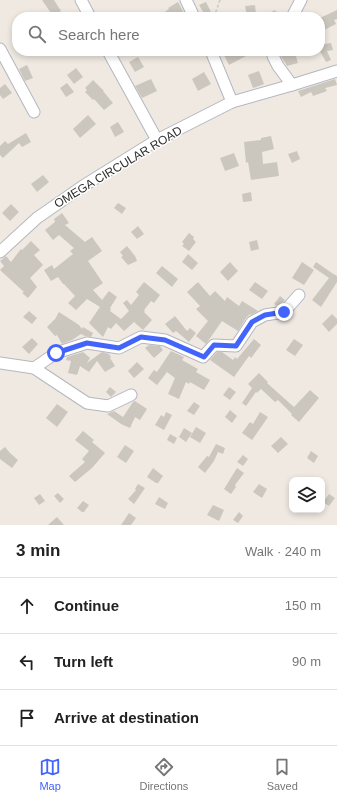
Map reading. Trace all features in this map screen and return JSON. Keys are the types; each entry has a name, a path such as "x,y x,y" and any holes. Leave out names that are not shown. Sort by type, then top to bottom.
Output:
{"street":[{"path":"81,0 87,12"},
{"path":"186,0 192,12"},
{"path":"295,12 301,0"},
{"path":"0,49 34,112"},
{"path":"111,56 157,140"},
{"path":"213,56 232,102"},
{"path":"273,56 278,66 292,85"},
{"name":"OMEGA CIRCULAR ROAD","path":"0,252 37,218 83,186 157,140 232,102 337,71"},
{"path":"34,368 56,353 87,343 119,348 141,337 165,340 204,357 214,345 236,346 252,322 265,315 284,312 299,295"},
{"path":"0,363 34,368 87,403 108,406 130,395"}],"path":[{"path":"216,12 220,0"}],"building":[{"path":"42,0 54,0 61,11 50,12"},
{"path":"178,2 183,12 164,12 169,9 168,8"},
{"path":"206,2 211,12 203,12 199,5"},
{"path":"255,5 256,12 246,12 245,6"},
{"path":"337,10 337,19 334,20 336,24 325,30 325,16"},
{"path":"331,43 333,50 327,51 331,60 326,62 323,56 325,56 325,44"},
{"path":"224,56 246,56 229,65"},
{"path":"281,56 296,56 298,63 287,66"},
{"path":"138,57 144,67 135,72 129,62"},
{"path":"27,65 33,78 25,81 19,69"},
{"path":"76,68 83,77 74,84 67,75"},
{"path":"259,71 264,84 253,88 248,75"},
{"path":"204,72 211,84 198,91 192,79"},
{"path":"151,79 157,91 142,98 135,86"},
{"path":"335,79 337,85 325,88 327,91 313,96 311,92 301,97 298,91"},
{"path":"93,80 113,103 104,110 85,92 87,90 85,88"},
{"path":"67,83 74,92 66,97 60,88"},
{"path":"5,84 12,93 3,99 0,95 0,88"},
{"path":"88,115 96,124 80,138 73,129"},
{"path":"118,122 124,132 115,137 110,127"},
{"path":"26,133 31,142 22,147 19,143 3,158 0,155 0,146 5,141 8,144"},
{"path":"271,136 274,149 262,152 263,164 277,162 279,176 251,180 248,162 246,163 244,142 261,140 261,138"},
{"path":"297,151 300,159 292,163 288,154"},
{"path":"234,153 239,166 225,171 220,158"},
{"path":"43,175 49,182 37,192 31,184"},
{"path":"251,192 252,201 243,202 242,194"},
{"path":"118,203 126,208 122,214 114,208"},
{"path":"11,204 19,212 10,221 2,213"},
{"path":"62,213 69,223 65,225 85,242 92,237 102,251 88,261 103,283 93,290 102,300 109,291 117,297 110,308 110,311 121,319 129,311 123,303 127,300 131,305 139,295 136,292 144,282 160,295 154,303 151,301 144,310 144,312 152,320 143,330 134,322 124,331 116,323 111,329 108,327 103,337 89,323 100,307 87,299 76,310 68,303 75,296 58,277 51,281 44,270 52,265 54,269 73,254 70,251 74,248 59,235 53,240 45,230 55,222 54,219"},
{"path":"138,226 144,234 137,239 131,232"},
{"path":"189,233 194,237 193,239 196,242 189,251 182,246 184,244 182,242"},
{"path":"257,240 259,249 251,251 249,242"},
{"path":"31,241 40,250 34,255 43,265 30,278 37,287 28,298 22,293 24,292 0,270 4,266 0,261 6,256 11,262 21,249 22,250"},
{"path":"127,246 137,261 128,265 121,257 123,256 120,252"},
{"path":"188,254 198,263 192,270 182,262"},
{"path":"230,262 238,271 228,281 220,272"},
{"path":"302,262 314,270 304,285 292,278"},
{"path":"316,262 337,276 337,282 321,307 312,300 329,278 313,267"},
{"path":"162,266 178,279 172,287 156,273"},
{"path":"198,282 210,296 215,291 225,301 227,297 239,306 242,301 258,311 251,315 250,314 246,318 238,331 222,321 206,344 196,336 208,321 196,309 200,306 187,292"},
{"path":"255,282 268,291 262,299 249,290"},
{"path":"280,296 285,300 277,306 274,304"},
{"path":"29,311 37,318 32,324 23,317"},
{"path":"59,312 79,325 82,329 83,327 93,333 91,337 81,334 62,344 57,335 55,336 47,327 55,319"},
{"path":"332,314 337,319 337,324 329,332 322,324"},
{"path":"175,316 187,331 190,328 196,333 189,342 176,331 173,333 165,324"},
{"path":"32,338 38,344 29,354 22,347"},
{"path":"254,339 261,345 251,358 249,356 234,377 210,360 217,352 222,352 233,360 235,357 237,359"},
{"path":"294,339 303,345 295,356 286,350"},
{"path":"149,345 160,346 163,350 154,358 145,348"},
{"path":"171,351 184,357 182,360 198,369 196,372 210,380 204,390 190,382 189,384 186,382 179,399 168,394 175,378 167,372 157,385 148,378 154,370 157,372"},
{"path":"83,352 90,358 87,363 102,352 109,354 115,366 105,372 97,361 89,372 80,366 77,375 68,373 71,361 66,360 67,357"},
{"path":"137,362 144,369 134,378 128,371"},
{"path":"259,373 268,382 267,383 294,407 310,390 319,398 299,422 278,400 275,402 261,389 257,393 256,392 246,406 242,403 252,388 248,384"},
{"path":"110,387 116,392 111,397 106,392"},
{"path":"229,387 236,392 230,400 223,395"},
{"path":"135,401 147,409 140,420 135,417 130,428 121,424 107,414 114,411 123,417"},
{"path":"194,402 200,406 194,415 187,411"},
{"path":"57,404 68,412 57,427 46,418"},
{"path":"230,410 237,416 232,423 225,417"},
{"path":"166,412 172,415 164,430 155,425 161,415 164,417"},
{"path":"260,412 268,417 252,440 242,433 250,422 253,424"},
{"path":"196,427 206,433 200,443 190,437"},
{"path":"184,428 192,433 186,442 179,437"},
{"path":"83,431 94,440 92,442 105,453 92,468 75,482 69,476 85,462 82,459 89,451 75,440"},
{"path":"170,434 177,438 174,444 167,440"},
{"path":"281,437 288,444 278,453 271,446"},
{"path":"216,444 225,448 223,454 218,452 214,461 205,473 198,467 207,456 209,457"},
{"path":"125,445 134,451 126,463 117,457"},
{"path":"5,447 18,460 12,468 0,459 0,451"},
{"path":"311,451 318,456 314,463 307,458"},
{"path":"243,455 248,459 243,466 237,462"},
{"path":"153,468 163,476 158,483 147,477"},
{"path":"237,468 244,473 235,485 236,487 231,494 224,489"},
{"path":"138,484 145,488 134,504 128,499 136,490 135,489"},
{"path":"259,484 267,489 262,498 253,492"},
{"path":"58,493 64,499 60,503 54,496"},
{"path":"40,494 45,501 39,505 34,498"},
{"path":"329,494 335,498 329,506 325,503 325,499"},
{"path":"159,497 168,503 165,509 155,504"},
{"path":"83,501 89,505 84,512 82,512 77,508"},
{"path":"213,505 224,510 219,521 207,515"},
{"path":"239,512 243,516 238,523 233,520"},
{"path":"129,513 136,518 131,525 121,525"},
{"path":"57,517 64,525 48,525"}],"route":[{"path":"56,353 87,343 119,348 141,337 165,340 204,357 214,345 236,346 252,322 265,315 284,312"}]}
